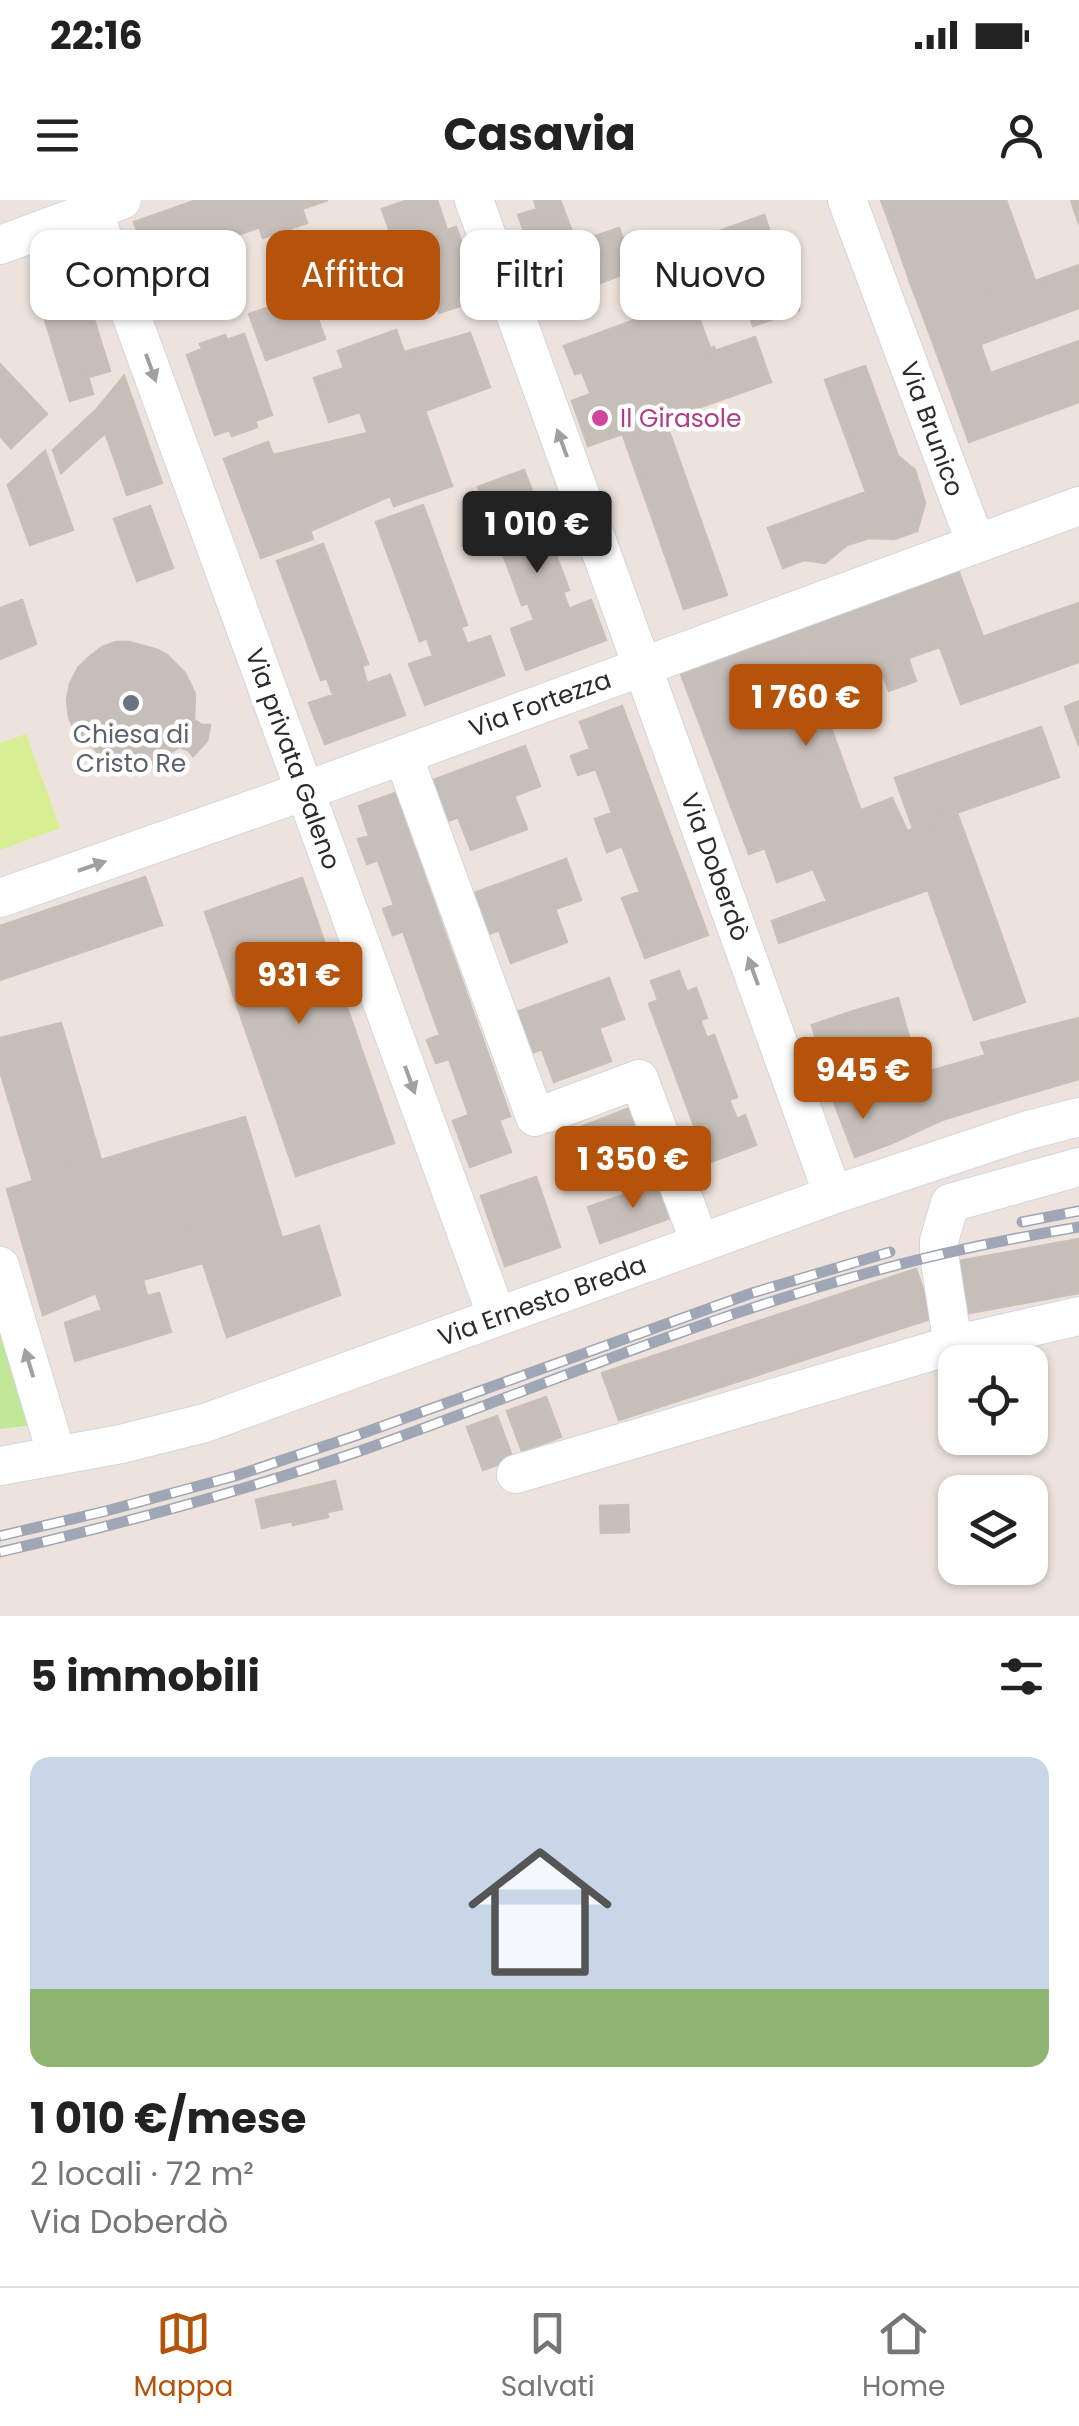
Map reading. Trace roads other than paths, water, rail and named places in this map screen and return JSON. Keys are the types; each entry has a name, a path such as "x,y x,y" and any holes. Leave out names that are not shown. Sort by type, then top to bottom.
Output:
{"street":[{"name":"Via Doberdò","path":"474,200 833,1195"},
{"name":"Via Brunico","path":"847,200 976,544"},
{"path":"0,245 101,204"},
{"name":"Via privata Galeno","path":"101,204 305,791 497,1318"},
{"name":"Via Fortezza","path":"0,898 305,791 1079,506"},
{"path":"402,755 542,1115 640,1079 700,1243"},
{"name":"Via Ernesto Breda","path":"0,1466 121,1444 205,1423 833,1195 1079,1117"},
{"path":"1079,1167 950,1203 939,1241 953,1345 1079,1316"},
{"path":"0,1266 57,1456"},
{"path":"516,1474 938,1349"}],"railway":[{"path":"1022,1222 1079,1211"},
{"path":"0,1552 313,1467 673,1335 800,1293 944,1254 1079,1227"},
{"path":"0,1536 235,1476 752,1293 890,1252"}],"place":[{"name":"Il Girasole","path":"600,418"},
{"name":"Chiesa di Cristo Re","path":"131,703"}]}
